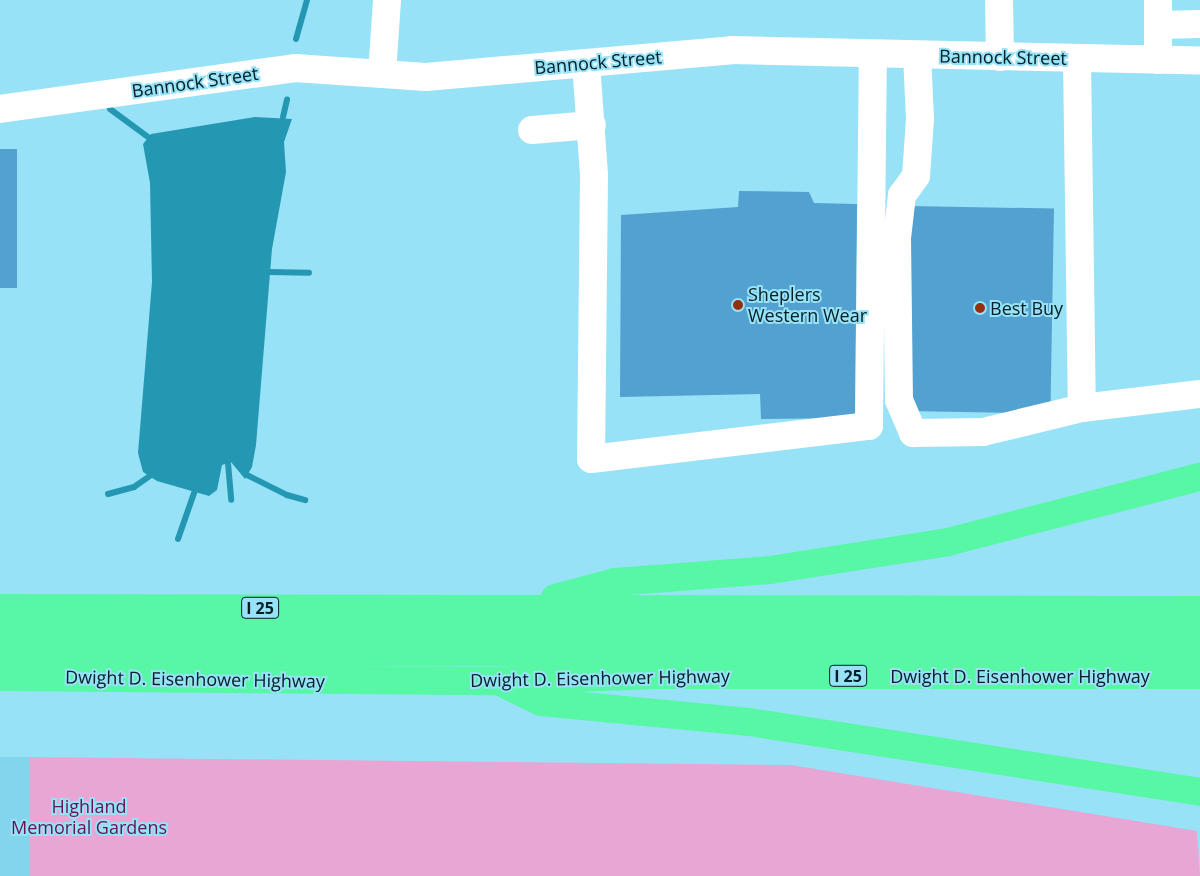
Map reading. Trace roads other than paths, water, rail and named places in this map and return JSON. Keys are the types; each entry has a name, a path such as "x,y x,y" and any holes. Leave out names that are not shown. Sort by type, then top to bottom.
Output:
{"highway":[{"path":"519,607 615,582 770,570 948,542 1200,477"},
{"name":"I 25","path":"0,608 519,607 1200,610"},
{"path":"0,632 1200,633"},
{"path":"0,652 1200,653"},
{"name":"Dwight D. Eisenhower Highway","path":"0,676 496,681 663,675 1200,676"},
{"path":"496,681 541,702 749,722 1200,792"}],"street":[{"path":"382,74 387,0"},
{"path":"999,0 1000,57"},
{"path":"1158,60 1158,12 1200,24"},
{"name":"Bannock Street","path":"0,109 295,68 426,77 732,50 1200,61"},
{"path":"586,63 592,125 592,459 868,426 873,54"},
{"path":"917,55 920,118 916,176 902,195 897,238 900,400 913,433 983,432 1082,408 1200,394"},
{"path":"1077,59 1082,408"},
{"path":"532,130 592,125"}],"waterway":[{"path":"296,39 307,0"},
{"path":"283,117 287,99"},
{"path":"110,109 148,137"},
{"path":"270,272 309,273"},
{"path":"228,463 231,500"},
{"path":"247,475 287,495 305,500"},
{"path":"108,494 134,487 150,476"},
{"path":"178,539 194,493"}],"place":[{"name":"Sheplers Western Wear","path":"738,305"},
{"name":"Best Buy","path":"980,308"}],"park label":[{"name":"Highland Memorial Gardens","path":"89,818"}]}
